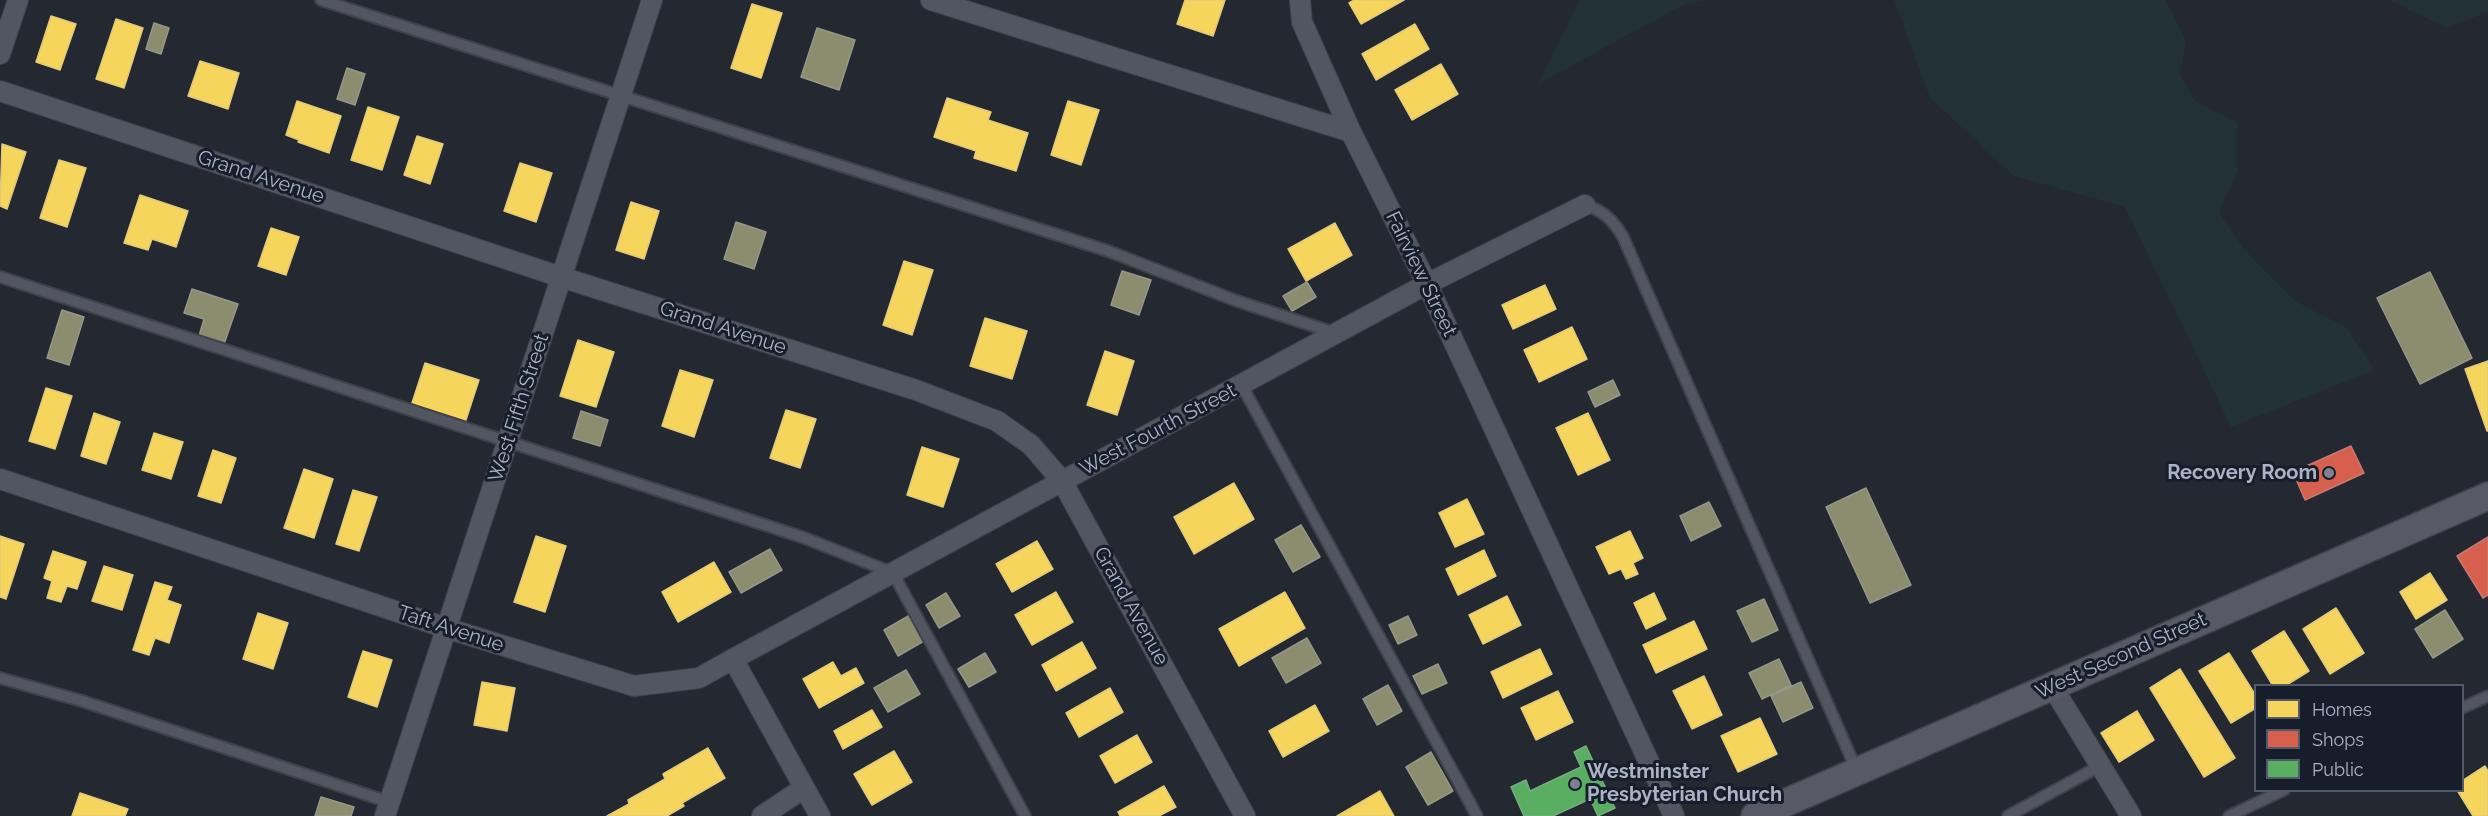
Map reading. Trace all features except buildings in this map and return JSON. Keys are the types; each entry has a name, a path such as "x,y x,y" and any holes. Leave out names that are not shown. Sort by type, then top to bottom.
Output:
{"main road":[{"name":"West Second Street","path":"1755,816 2488,496"}],"street":[{"path":"0,54 18,0"},
{"name":"West Fifth Street","path":"387,809 509,443 652,0"},
{"path":"931,0 1350,132"},
{"name":"Fairview Street","path":"1300,0 1302,22 1350,132 1426,284 1674,816"},
{"name":"Grand Avenue","path":"0,90 561,277 916,390 997,420 1031,445 1062,481 1245,816"},
{"name":"West Fourth Street","path":"733,659 1426,284 1585,205"},
{"name":"Taft Avenue","path":"0,479 446,628 634,686 699,678 733,659"},
{"path":"733,659 820,816"},
{"path":"2052,686 2131,816"},
{"path":"762,816 804,788"}],"lane":[{"path":"321,0 1108,251 1237,301 1336,333"},
{"path":"1585,205 1600,210 1613,222 1623,237 1858,771"},
{"path":"0,278 802,537 893,573 1025,816"},
{"path":"1241,384 1477,816"},
{"path":"0,678 94,705 387,809"},
{"path":"2464,708 2488,696"},
{"path":"2008,816 2100,766"},
{"path":"2229,816 2280,792"}],"shaded area":[{"path":"1579,0 1708,0 1683,5 1538,84"},
{"path":"1894,0 2166,0 2186,41 2180,75 2195,101 2237,122 2237,172 2219,213 2244,249 2295,301 2346,327 2375,370 2231,427 2125,207 2014,176 1930,98"},
{"path":"2389,0 2488,0 2488,12 2446,28"}],"place":[{"name":"Recovery Room","path":"2329,473"},
{"name":"Westminster Presbyterian Church","path":"1575,784"}]}
